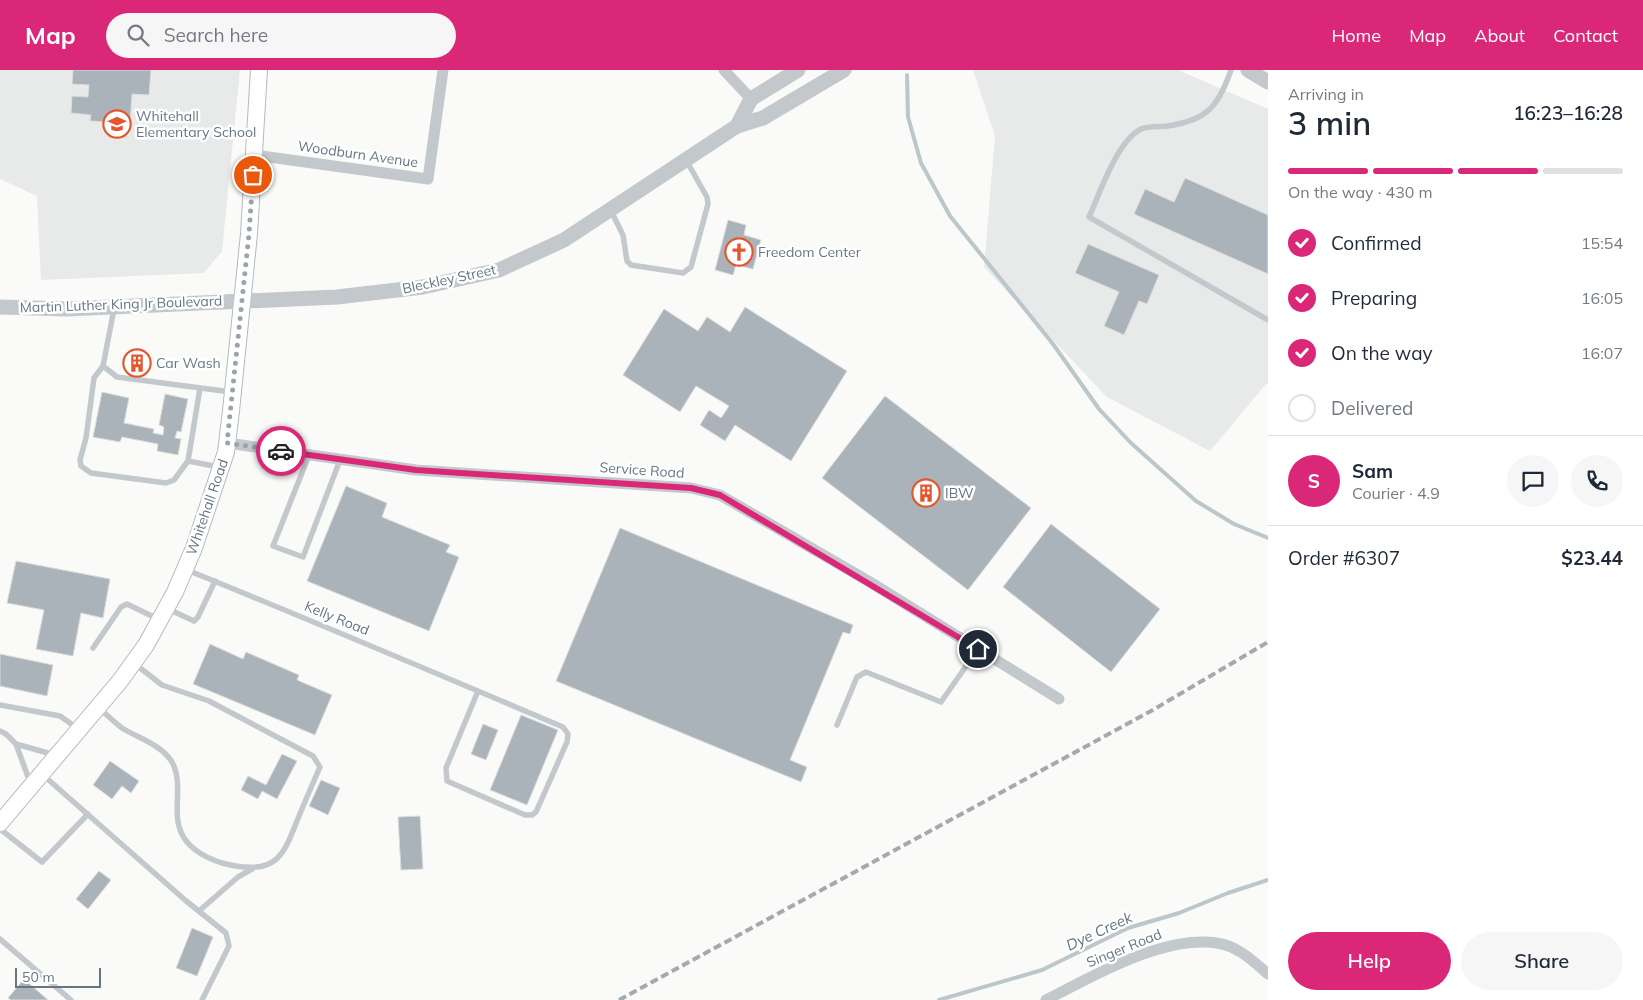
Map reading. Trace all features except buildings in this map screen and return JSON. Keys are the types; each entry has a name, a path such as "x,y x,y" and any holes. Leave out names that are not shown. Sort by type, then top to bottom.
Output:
{"main road":[{"name":"Whitehall Road","path":"0,823 98,708 133,663 163,614 194,548 227,443 249,234 259,70"}],"street":[{"name":"Woodburn Avenue","path":"254,155 428,179 443,70"},
{"path":"724,70 732,76 751,99"},
{"name":"Bleckley Street","path":"736,126 751,99 798,70"},
{"name":"Bleckley Street","path":"242,300 336,297 413,289 499,270 564,240 611,211 736,126 763,118 844,70"},
{"path":"1248,70 1268,82"},
{"name":"Martin Luther King Jr Boulevard","path":"0,307 34,309 114,307 242,300"},
{"name":"Service Road","path":"227,443 416,470 691,488 720,495 1059,699"},
{"name":"Singer Road","path":"1046,1000 1112,966 1178,943 1218,942 1243,952 1268,974"}],"lane":[{"path":"1231,70 1223,92 1211,110 1189,123 1141,129 1118,150 1089,217 1268,320"},
{"path":"611,211 623,235 627,261 631,265 683,273 688,270 691,267 708,204 707,197 686,160"},
{"path":"114,307 103,366 94,378 86,438 80,460 81,466 91,473 166,483 174,480 188,461 200,388"},
{"path":"103,366 117,377 233,392"},
{"path":"309,455 274,546 303,557 340,460"},
{"path":"188,461 220,468"},
{"name":"Kelly Road","path":"185,569 478,691 563,727 568,734 567,742 536,812 532,815 525,815 447,781 446,768 478,691"},
{"path":"93,648 121,607 127,604 194,621 198,618 215,582"},
{"path":"837,725 857,677 866,672 941,702 978,649"},
{"path":"98,708 122,728 155,747 171,761 179,782 176,812 180,827 187,842 205,856 222,864 246,868 263,867 276,860 288,846 320,767 313,756 209,702 162,685 133,663"},
{"path":"0,705 60,716 79,730"},
{"path":"0,731 16,744 36,780 88,814 226,933 229,946 202,1000"},
{"path":"16,744 57,756"},
{"path":"0,830 42,862 88,814"},
{"path":"199,911 238,877 254,868"},
{"path":"0,939 71,1000"}],"shaded area":[{"name":"Whitehall Elementary School","path":"0,70 240,70 222,251 204,273 41,280 37,196 0,179"},
{"path":"973,70 1178,70 1268,109 1268,384 1266,384 1210,451 1107,397 984,267 995,136"}],"waterway":[{"path":"907,75 908,117 921,163 950,216 1053,344 1099,409 1131,443 1196,501 1234,524 1268,538"},
{"name":"Dye Creek","path":"939,1000 1042,970 1128,928 1179,913 1228,893 1268,880"}],"railway":[{"path":"619,1000 1151,711 1268,642"}],"way so far":[{"path":"253,175 232,411 227,443 281,451"}],"place":[{"name":"Whitehall Elementary School","path":"117,124"},
{"name":"Freedom Center","path":"739,252"},
{"name":"Car Wash","path":"137,363"},
{"name":"IBW","path":"926,493"}],"route":[{"path":"281,451 416,470 691,488 720,495 870,582 978,649"}]}
